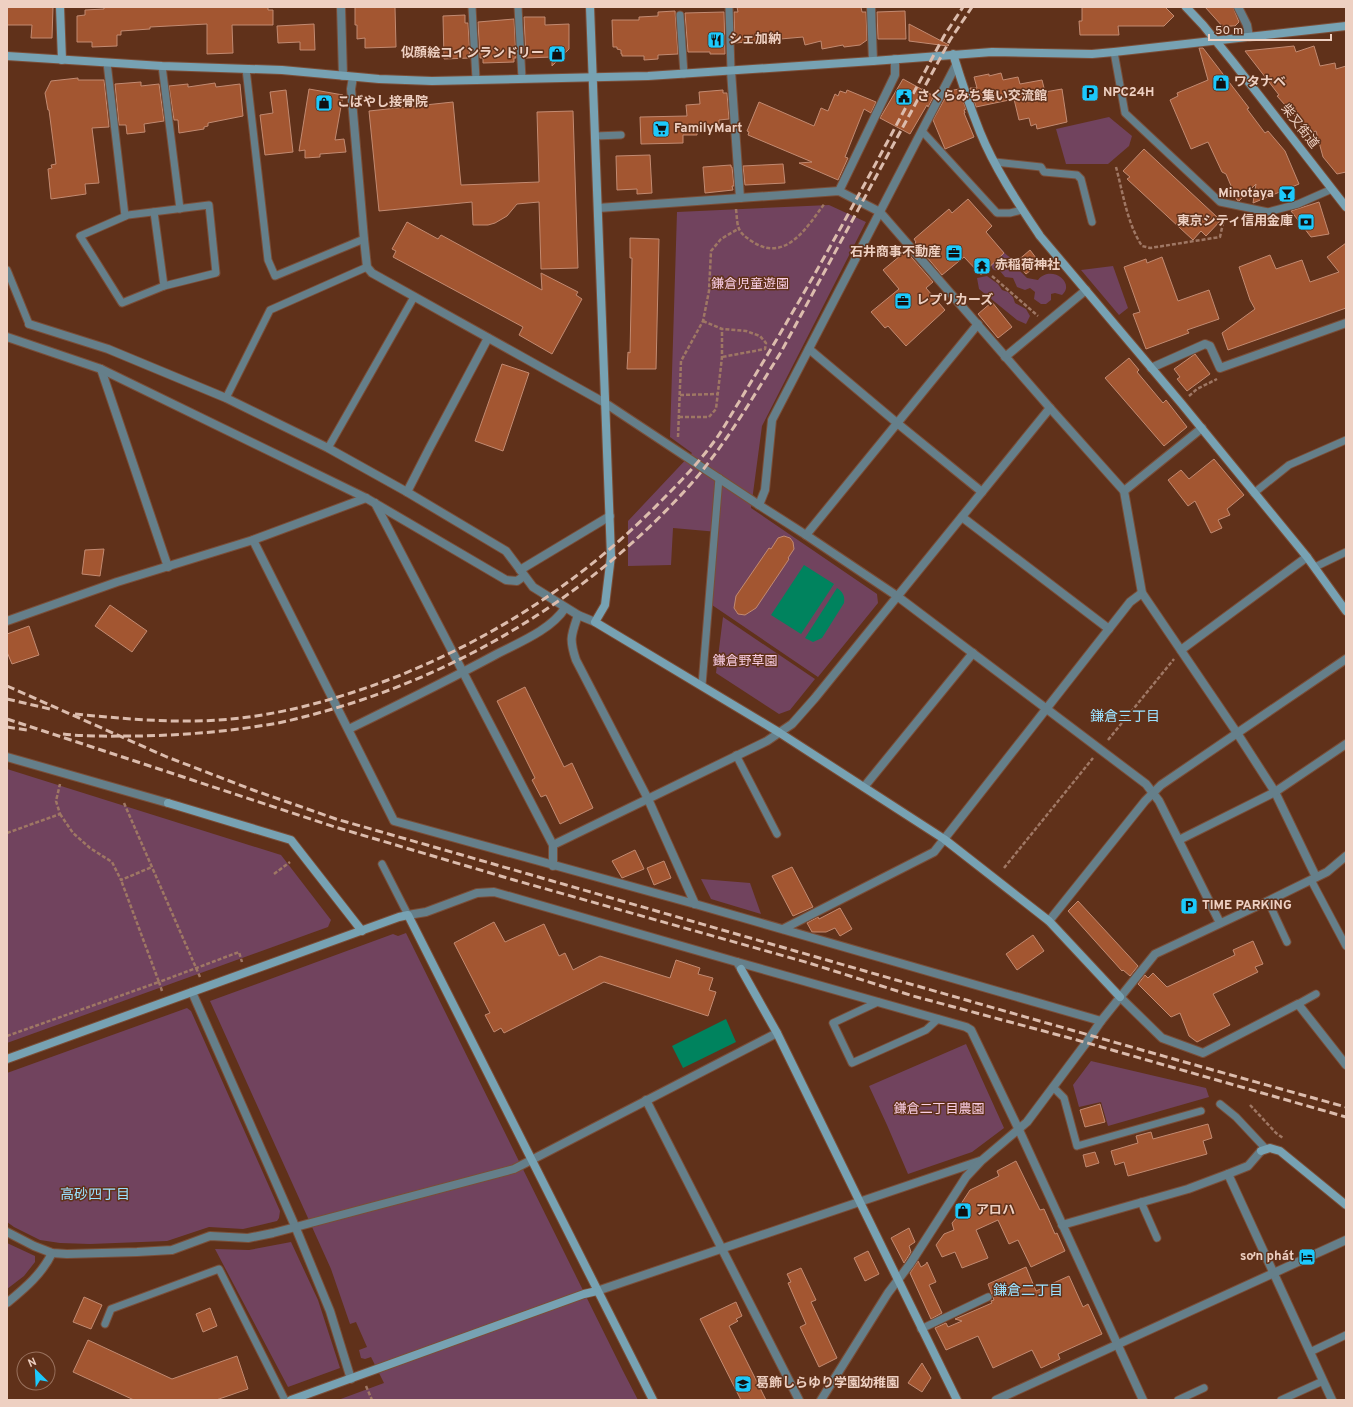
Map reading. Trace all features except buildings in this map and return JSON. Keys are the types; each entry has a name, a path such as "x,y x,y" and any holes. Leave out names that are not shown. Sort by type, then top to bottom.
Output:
{"street":[{"path":"60,7 62,60"},
{"path":"341,7 343,76"},
{"path":"590,7 611,556 605,605 595,622"},
{"path":"871,7 873,61"},
{"name":"柴又街道","path":"1186,7 1216,41 1346,207"},
{"path":"1238,7 1247,25 1249,37"},
{"path":"7,56 162,66 282,70 379,79 432,81 648,76 992,52 1092,54 1346,26"},
{"path":"953,54 980,133 1022,210 1040,236 1202,428 1315,567 1346,611"},
{"path":"839,191 895,74 894,60"},
{"path":"760,505 765,490 772,420 956,65"},
{"path":"731,71 738,198"},
{"path":"353,77 351,89 364,239 367,267 372,274 606,402 897,596 1146,784 1159,801 1220,923"},
{"path":"598,208 839,191 880,212 1005,357 1124,491 1142,594 1237,733 1275,792 1313,879"},
{"path":"1005,357 1086,290"},
{"path":"1151,368 1205,344 1210,346 1220,368 1346,323"},
{"path":"29,324 108,349 226,398 328,448 408,492 506,551 533,587 578,616 595,622 702,685 780,733 944,839 1050,921 1120,997 1162,1038 1203,1053 1298,1004 1346,1065"},
{"path":"806,535 978,324"},
{"path":"7,337 101,369 366,498 506,580 517,581 522,573 610,516"},
{"path":"408,492 430,447 488,338"},
{"path":"809,349 896,423 982,492"},
{"path":"101,369 168,567"},
{"path":"553,845 736,756 780,733 792,724 1050,408"},
{"path":"1124,491 1202,428"},
{"path":"7,621 117,582 253,540 366,498"},
{"path":"375,503 553,845 553,866"},
{"path":"962,517 1109,629"},
{"path":"253,540 394,821 695,904 1101,1021"},
{"path":"1181,650 1307,557"},
{"path":"783,929 934,852 1130,602 1142,594"},
{"path":"349,729 547,627 560,616 565,608"},
{"path":"578,616 572,632 571,643 576,660 648,800 695,904"},
{"path":"864,787 973,653"},
{"path":"1050,921 1153,792 1161,785 1346,659"},
{"path":"1179,840 1275,792 1346,744"},
{"path":"7,757 291,840 362,931"},
{"path":"821,1400 888,1293 910,1264 966,1177 981,1161 1019,1130 1026,1122 1101,1021 1155,954 1327,872 1346,857"},
{"path":"7,1059 399,917 426,912 477,893 494,892 739,966 878,1002 966,1027 970,1030 1019,1130 1143,1400"},
{"path":"408,915 653,1400"},
{"path":"739,966 777,1033 957,1400"},
{"path":"192,992 295,1226 330,1311 351,1379"},
{"path":"7,1232 34,1246 52,1253 86,1254 172,1250 210,1236 248,1238 274,1233 295,1226 514,1169 777,1033"},
{"path":"646,1100 799,1400"},
{"path":"1062,1225 1188,1189 1248,1166 1264,1150 1270,1148 1280,1150 1346,1205"},
{"path":"291,1400 584,1294 597,1291 981,1161"},
{"path":"1228,1174 1332,1400"},
{"path":"996,1400 1346,1240"},
{"path":"7,1303 38,1275 47,1264 52,1253"}],"lane":[{"path":"472,7 476,79"},
{"path":"518,7 522,78"},
{"path":"729,7 731,71"},
{"path":"680,15 684,74"},
{"path":"1114,52 1125,113 1220,202 1268,212 1298,204 1332,189"},
{"path":"107,63 125,216"},
{"path":"162,66 180,209"},
{"path":"246,69 268,260 275,276 364,239"},
{"path":"922,131 997,213 1010,213 1022,210"},
{"path":"595,136 621,135"},
{"path":"995,162 1041,167 1044,172 1077,175 1081,179 1092,222"},
{"path":"209,205 216,273 164,286 122,303 80,236 125,216 154,212 209,205"},
{"path":"154,212 164,286"},
{"path":"226,398 270,310 367,267"},
{"path":"7,270 29,324"},
{"path":"328,448 414,297"},
{"path":"1254,493 1288,465 1346,440"},
{"path":"702,685 719,478"},
{"path":"1315,567 1346,552"},
{"path":"736,756 777,834"},
{"path":"382,864 408,915"},
{"path":"1313,879 1346,946"},
{"path":"1268,901 1287,942"},
{"path":"1298,1004 1316,994"},
{"path":"878,1002 833,1023 852,1063 926,1030 938,1019"},
{"path":"1053,1087 1064,1098 1077,1146 1202,1111"},
{"path":"1220,1104 1236,1116 1264,1150"},
{"path":"1141,1202 1157,1238"},
{"path":"105,1324 111,1309 219,1269 285,1400"},
{"path":"921,1329 988,1297"},
{"path":"1310,1352 1346,1335"},
{"path":"1281,1400 1323,1381"},
{"path":"1178,1400 1204,1388"}],"path":[{"path":"1116,167 1128,213 1137,238 1142,246 1150,248 1220,237 1227,204"},
{"path":"738,198 738,228 741,235 760,247 776,249 788,244 801,234 827,201 839,191"},
{"path":"678,440 681,360 703,320 709,291 711,251 721,240 738,228"},
{"path":"992,276 1045,324"},
{"path":"703,320 722,329 746,331 760,336 766,343 765,349 722,357"},
{"path":"679,417 710,417 716,409 722,357 722,329"},
{"path":"1181,403 1198,389 1220,378 1220,368"},
{"path":"680,395 718,394"},
{"path":"60,784 56,801 60,814 73,833 90,848 112,862 122,880 163,993"},
{"path":"124,802 201,979"},
{"path":"7,833 60,814"},
{"path":"274,874 290,862"},
{"path":"122,880 152,867"},
{"path":"7,1036 238,952 243,964"},
{"path":"1250,1105 1276,1133 1283,1138"},
{"path":"365,1383 372,1400"}],"green space":[{"path":"1109,117 1132,136 1129,146 1108,164 1066,164 1056,129"},
{"name":"鎌倉児童遊園","path":"829,205 866,222 762,426 751,508 877,594 878,603 818,677 712,605 718,532 673,528 671,565 628,566 628,521 692,453 670,437 677,212"},
{"path":"989,243 998,246 1007,255 1014,259 1020,271 1027,278 1038,280 1049,274 1055,275 1064,281 1066,290 1062,295 1055,293 1051,294 1051,300 1046,304 1041,304 1034,299 1035,292 1030,288 1025,290 1017,287 1013,278 1005,277 1000,271 992,268"},
{"path":"1113,266 1128,308 1119,315 1081,270"},
{"path":"987,276 998,284 1002,290 1008,292 1013,297 1015,303 1026,309 1030,316 1026,324 1017,320 979,289 977,278"},
{"name":"鎌倉野草園","path":"723,617 815,679 790,710 779,714 716,673"},
{"path":"7,769 281,855 331,920 328,927 7,1043"},
{"path":"701,879 750,883 761,914 711,899"},
{"path":"406,933 638,1400 338,1400 384,1383 371,1357 365,1359 361,1358 359,1350 367,1347 356,1322 350,1324 331,1269 210,1001 393,934 398,936"},
{"path":"187,1008 191,1011 280,1211 277,1221 243,1229 209,1227 167,1241 90,1244 60,1243 40,1240 7,1222 7,1073"},
{"name":"鎌倉二丁目農園","path":"966,1044 1004,1128 972,1152 908,1174 869,1086"},
{"path":"1091,1061 1206,1088 1209,1097 1108,1126 1101,1102 1079,1107 1073,1085"},
{"path":"291,1242 318,1300 340,1368 288,1387 215,1249 249,1250"},
{"path":"7,1243 35,1256 35,1262 24,1276 7,1289"}],"shaded area":[{"path":"804,565 834,584 801,634 771,615"},
{"path":"837,588 843,594 844,603 822,638 813,642 805,638"},
{"path":"726,1019 736,1042 683,1068 672,1046"}],"railway":[{"path":"75,714 114,718 192,721 251,717 311,705 388,680 465,646 537,604 571,580 635,527 690,471 720,433 776,341 828,250 868,179 944,36 963,7"},
{"path":"63,734 92,736 192,734 261,726 314,714 349,704 397,687 444,667 535,617 577,588 617,556 656,521 704,469 739,420 781,352 950,40 972,7"},
{"path":"7,686 167,757 253,790 336,819 1346,1107"},
{"path":"7,699 50,709"},
{"path":"7,719 335,827 514,880 809,963 913,996 1077,1040 1346,1117"},
{"path":"7,727 27,730"}],"place":[{"name":"シェ加納","path":"716,40"},
{"name":"似顔絵コインランドリー","path":"557,54"},
{"name":"ワタナベ","path":"1221,83"},
{"name":"NPC24H","path":"1090,93"},
{"name":"さくらみち集い交流館","path":"904,97"},
{"name":"こばやし接骨院","path":"324,103"},
{"name":"FamilyMart","path":"661,129"},
{"name":"Minotaya","path":"1287,194"},
{"name":"東京シティ信用金庫","path":"1306,222"},
{"name":"石井商事不動産","path":"954,253"},
{"name":"赤稲荷神社","path":"982,266"},
{"name":"レプリカーズ","path":"903,301"},
{"name":"TIME PARKING","path":"1189,906"},
{"name":"アロハ","path":"963,1211"},
{"name":"sơn phát","path":"1307,1257"},
{"name":"葛飾しらゆり学園幼稚園","path":"743,1384"}],"district":[{"name":"鎌倉三丁目","path":"1125,717"},
{"name":"高砂四丁目","path":"95,1195"},
{"name":"鎌倉二丁目","path":"1028,1291"}]}
